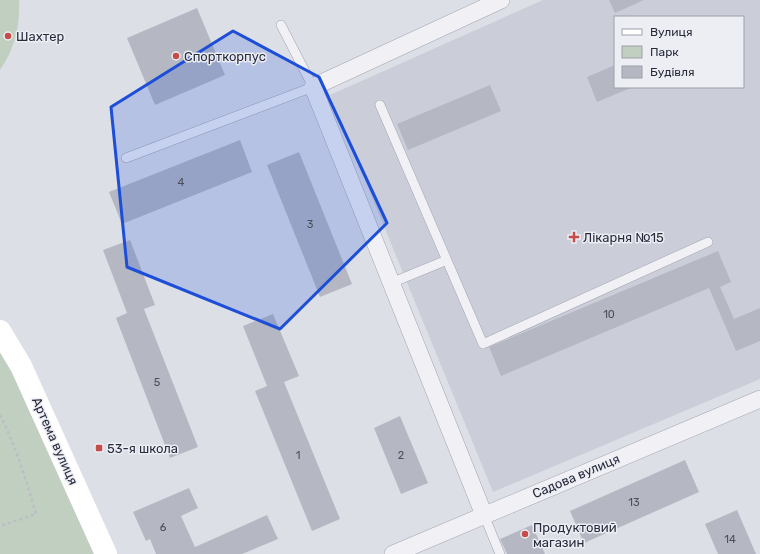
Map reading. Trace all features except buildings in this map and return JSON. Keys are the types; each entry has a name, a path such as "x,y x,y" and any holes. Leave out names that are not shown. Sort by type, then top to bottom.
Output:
{"street":[{"path":"484,515 313,87 501,0"},
{"name":"Артема вулиця","path":"0,330 21,366 106,554"},
{"name":"Садова вулиця","path":"393,554 760,399"}],"lane":[{"path":"126,158 313,87 281,25"},
{"path":"380,105 483,344 708,242"},
{"path":"391,283 447,260"},
{"path":"484,515 500,554"}],"path":[{"path":"0,415 9,433 23,470 36,514 0,526"}],"highlighted area":[{"path":"233,31 319,77 387,223 280,329 127,267 111,107"}],"shaded area":[{"name":"Лікарня №15","path":"543,0 760,0 760,379 493,492 330,95"}],"green space":[{"name":"Шахтер","path":"0,0 19,0 19,19 16,37 0,70"},
{"path":"0,345 97,554 0,554"}],"place":[{"name":"Шахтер","path":"8,36"},
{"name":"Спорткорпус","path":"176,56"},
{"name":"Лікарня №15","path":"574,237"},
{"name":"53-я школа","path":"99,448"},
{"name":"Продуктовий магазин","path":"525,534"}]}
